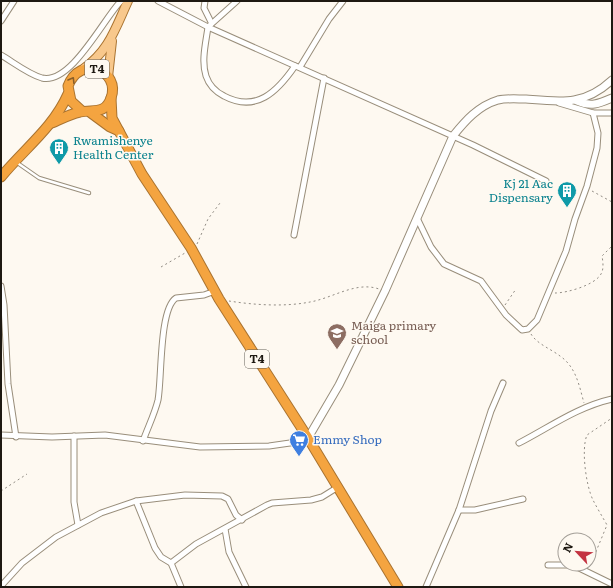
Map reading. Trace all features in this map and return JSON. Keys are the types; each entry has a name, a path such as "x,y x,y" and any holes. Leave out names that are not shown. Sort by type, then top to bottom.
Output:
{"highway":[{"name":"T4","path":"1,177 14,161 52,123 68,94 68,86 71,79 83,69 96,69 108,77 111,83 112,118 142,174 191,248 217,295 308,438 398,587"},
{"name":"T4","path":"68,94 76,107 118,131"},
{"name":"T4","path":"52,123 69,115 99,110 106,105 111,98"}],"main road":[{"path":"83,69 100,56 113,35 128,1"},
{"path":"108,77 109,53 113,35"}],"street":[{"path":"1,21 14,1"},
{"path":"1,55 41,78 50,79 61,73 90,46 112,11 121,1"},
{"path":"158,1 297,67 453,136 546,181"},
{"path":"205,1 204,8 210,25 205,57 205,75 210,85 222,95 235,102 259,101 278,89 297,67 343,1"},
{"path":"210,25 237,1"},
{"path":"294,235 324,78"},
{"path":"1,435 16,437 104,435 200,447 269,446 304,441 308,438 339,385 385,291 453,136 473,113 498,100 514,99 556,102 577,100 593,94 612,80"},
{"path":"577,100 586,105 594,106 612,98"},
{"path":"556,102 593,113 612,113"},
{"path":"417,218 432,247 444,264 481,281 502,311 519,328 528,329 537,320 549,293 566,251 575,219 587,186 598,140 598,133 593,113"},
{"path":"1,286 4,305 8,384 16,437"},
{"path":"143,441 157,401 163,334 168,307 176,298 217,295"},
{"path":"426,587 459,510 491,411 503,383"},
{"path":"519,443 554,422 585,407 612,400"},
{"path":"74,436 74,502 78,524"},
{"path":"171,563 196,544 272,503 311,500 322,497 338,487"},
{"path":"1,586 22,563 56,537 101,513 136,501 185,495 222,496 228,499 236,514 242,520"},
{"path":"459,510 475,510 523,499"},
{"path":"136,501 157,553 171,563 181,587"},
{"path":"225,529 229,552 246,587"},
{"path":"548,565 557,565"},
{"path":"589,572 612,584"}],"lane":[{"path":"14,161 27,172 39,178 89,193"}],"path":[{"path":"587,186 595,194 612,202"},
{"path":"161,267 177,259 196,246 208,219 220,203"},
{"path":"549,293 576,290 598,278 603,266 602,256 612,246"},
{"path":"217,295 233,302 294,304 311,302 364,287 372,287 385,291"},
{"path":"502,311 516,289"},
{"path":"528,329 538,342 562,357 570,366 577,378 585,407"},
{"path":"597,548 603,537 607,524 592,500 588,488 585,442 587,435 612,418"},
{"path":"1,491 27,474"}],"place":[{"name":"Rwamishenye Health Center","path":"59,165"},
{"name":"Kj 21 Aac Dispensary","path":"567,208"},
{"name":"Maiga primary school","path":"337,350"},
{"name":"Emmy Shop","path":"299,457"}]}
